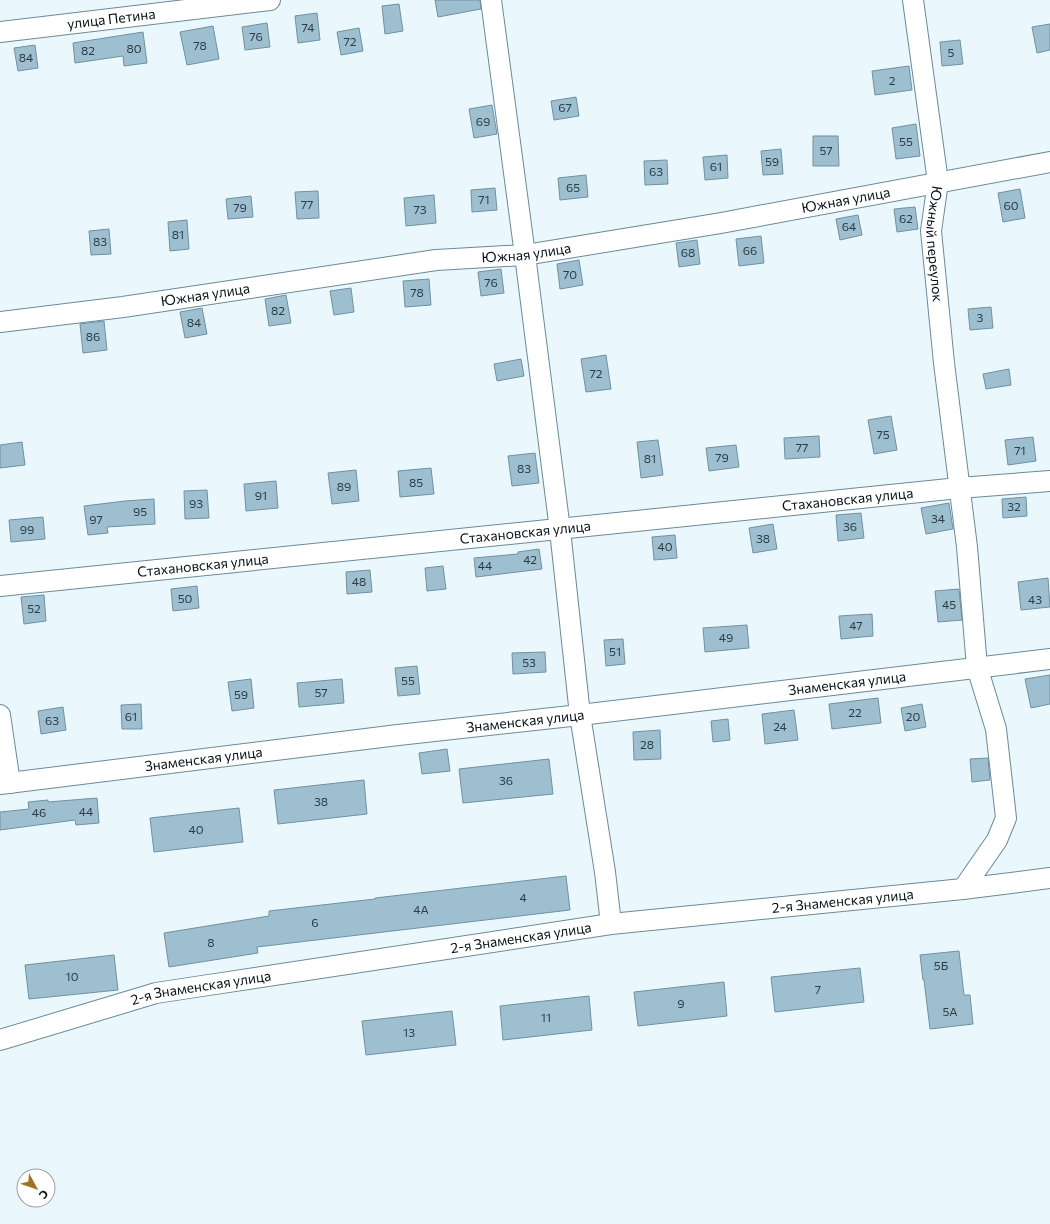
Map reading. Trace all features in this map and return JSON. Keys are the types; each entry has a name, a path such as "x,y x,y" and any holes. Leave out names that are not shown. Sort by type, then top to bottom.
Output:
{"street":[{"name":"улица Петина","path":"0,32 270,0"},
{"path":"491,0 526,255 560,530 580,715 605,872 611,924"},
{"name":"Южный переулок","path":"913,0 938,182 931,231 944,363 966,547 977,668 996,729 1006,818 998,840 963,889"},
{"name":"Южная улица","path":"0,322 123,307 436,260 526,255 721,223 1050,162"},
{"name":"Стахановская улица","path":"0,586 560,530 959,488 1050,481"},
{"name":"Знаменская улица","path":"5,784 398,734 580,715 1050,659"},
{"path":"0,715 5,784"},
{"name":"2-я Знаменская улица","path":"0,1040 156,993 611,924 963,889 1050,878"}],"building":[{"path":"435,0 480,0 481,9 438,17"},
{"path":"399,4 403,31 385,34 382,6"},
{"path":"317,13 320,40 298,43 295,16"},
{"path":"267,23 270,47 245,50 242,27"},
{"path":"1050,24 1050,50 1037,53 1032,27"},
{"path":"213,26 219,59 187,65 180,32"},
{"path":"359,28 363,51 341,55 337,32"},
{"path":"143,32 147,63 124,66 123,56 75,63 73,43"},
{"path":"960,40 963,64 942,66 940,42"},
{"path":"35,45 38,68 18,71 14,48"},
{"path":"909,66 912,90 875,95 872,71"},
{"path":"576,97 579,116 554,120 551,101"},
{"path":"492,105 497,134 474,138 469,109"},
{"path":"916,124 920,156 896,159 892,128"},
{"path":"813,136 838,136 839,166 813,166"},
{"path":"781,149 783,174 763,175 761,151"},
{"path":"727,155 728,178 705,180 703,157"},
{"path":"667,160 668,184 645,185 644,161"},
{"path":"586,175 588,197 560,200 558,178"},
{"path":"495,188 497,210 472,212 471,190"},
{"path":"1020,189 1025,218 1003,222 998,193"},
{"path":"318,191 319,218 297,219 295,192"},
{"path":"434,195 436,223 406,226 404,198"},
{"path":"251,196 253,217 228,219 226,199"},
{"path":"915,207 918,229 897,232 894,209"},
{"path":"858,215 862,235 840,240 836,219"},
{"path":"187,220 189,249 170,251 168,222"},
{"path":"109,229 111,254 91,255 89,231"},
{"path":"761,236 764,263 739,266 736,239"},
{"path":"697,240 700,264 679,267 676,243"},
{"path":"579,260 583,285 560,289 557,264"},
{"path":"501,269 504,293 481,296 478,272"},
{"path":"429,279 431,305 405,307 403,281"},
{"path":"351,288 354,312 334,315 330,291"},
{"path":"286,295 291,323 269,326 265,299"},
{"path":"991,307 993,328 970,330 968,309"},
{"path":"202,308 207,334 185,338 180,312"},
{"path":"104,321 107,350 83,353 80,324"},
{"path":"606,355 611,389 586,392 581,359"},
{"path":"521,359 524,376 497,381 494,364"},
{"path":"1009,369 1011,385 986,389 983,374"},
{"path":"891,416 897,450 874,454 868,420"},
{"path":"819,436 820,457 785,459 784,438"},
{"path":"1033,437 1036,461 1008,465 1005,440"},
{"path":"658,440 663,475 641,478 637,442"},
{"path":"22,442 25,465 0,468 0,445"},
{"path":"736,445 739,467 709,471 706,448"},
{"path":"535,453 539,483 512,486 508,456"},
{"path":"431,468 434,494 400,497 398,471"},
{"path":"356,470 359,501 332,504 328,473"},
{"path":"276,481 278,508 246,511 244,484"},
{"path":"207,490 209,518 185,519 184,491"},
{"path":"1026,497 1027,516 1003,518 1002,499"},
{"path":"154,499 155,524 107,527 108,533 88,535 84,506"},
{"path":"949,503 953,529 926,534 921,508"},
{"path":"861,513 864,538 838,541 836,515"},
{"path":"43,517 45,539 11,542 9,520"},
{"path":"773,524 777,549 753,553 749,528"},
{"path":"675,535 677,558 654,560 652,537"},
{"path":"539,549 542,569 476,577 474,558 518,554 518,552"},
{"path":"443,566 446,589 427,591 425,568"},
{"path":"370,570 372,592 347,594 346,572"},
{"path":"1048,578 1050,607 1021,610 1018,582"},
{"path":"197,586 199,608 173,611 171,589"},
{"path":"959,589 962,620 938,622 935,591"},
{"path":"44,595 46,621 24,624 21,597"},
{"path":"872,614 873,636 841,639 839,616"},
{"path":"747,625 749,648 705,652 703,628"},
{"path":"623,639 625,664 606,666 604,640"},
{"path":"545,652 546,672 513,674 512,653"},
{"path":"417,666 420,694 398,696 395,668"},
{"path":"1050,675 1050,704 1031,708 1025,679"},
{"path":"251,679 254,708 232,711 228,682"},
{"path":"342,679 344,703 299,707 297,683"},
{"path":"878,698 881,723 832,729 829,704"},
{"path":"141,704 142,729 122,729 121,705"},
{"path":"922,704 926,727 905,731 901,708"},
{"path":"63,707 66,730 41,734 38,711"},
{"path":"794,710 798,740 765,744 762,714"},
{"path":"728,719 730,740 713,742 711,721"},
{"path":"660,730 661,759 634,760 633,732"},
{"path":"447,749 450,771 422,774 419,753"},
{"path":"988,758 990,780 972,782 970,759"},
{"path":"549,759 553,794 463,803 459,769"},
{"path":"364,780 367,814 278,824 274,790"},
{"path":"97,798 99,823 76,825 75,820 0,830 0,812 29,809 28,802"},
{"path":"239,808 243,842 154,852 150,818"},
{"path":"566,876 570,910 257,947 258,953 169,967 164,933 269,916 269,911"},
{"path":"959,951 964,995 970,995 973,1024 930,1029 920,955"},
{"path":"114,955 118,990 29,999 25,965"},
{"path":"860,968 864,1002 775,1012 771,977"},
{"path":"724,982 727,1016 638,1026 634,992"},
{"path":"589,996 592,1030 503,1040 500,1006"},
{"path":"452,1011 456,1045 366,1055 362,1021"}]}
